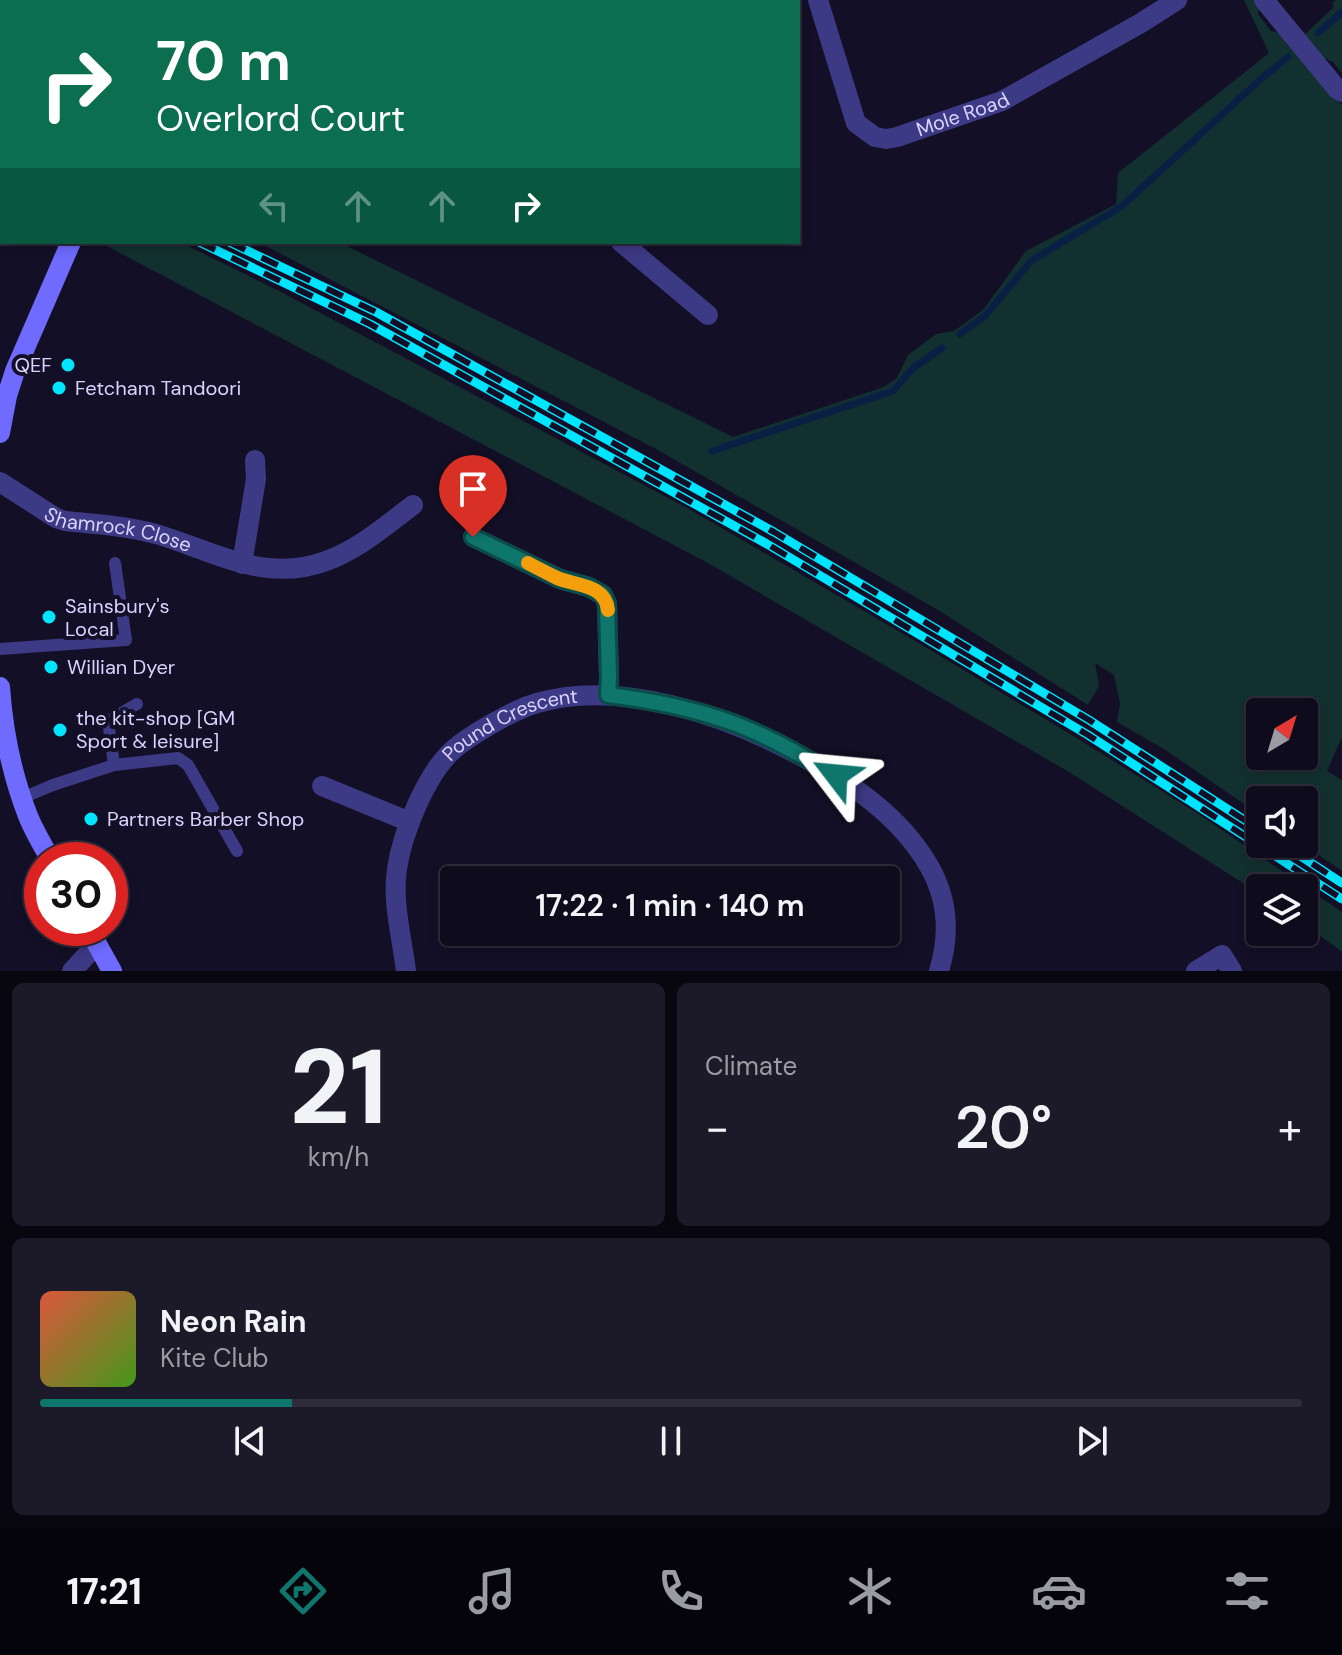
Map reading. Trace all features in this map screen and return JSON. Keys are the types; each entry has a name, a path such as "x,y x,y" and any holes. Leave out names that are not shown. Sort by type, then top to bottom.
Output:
{"street":[{"name":"Mole Road","path":"818,0 856,123 875,137 886,139 1002,101 1116,38 1177,0"},
{"path":"1264,0 1342,92"},
{"path":"0,433 15,371 70,244"},
{"path":"623,244 708,315"},
{"path":"242,564 256,479 255,460"},
{"name":"Shamrock Close","path":"0,482 65,521 126,527 155,534 207,554 273,569 301,568 324,562 369,539 413,505"},
{"path":"473,537 560,579 589,587 603,595 607,604 608,695"},
{"path":"0,687 8,746 29,819 41,842"},
{"name":"Pound Crescent","path":"406,971 396,899 396,871 410,822 435,773 451,751 514,711 537,703 585,695 608,695 668,705 730,722 764,736 836,775 883,810 912,841 930,868 942,896 947,939 939,971"},
{"path":"322,786 410,822"},
{"path":"72,971 86,946"},
{"path":"98,946 112,971"},
{"path":"1196,971 1222,955 1232,971"}],"lane":[{"path":"0,649 126,640 115,563"},
{"path":"114,765 108,721 137,704"},
{"path":"22,798 114,765 178,758 188,765 237,851"}],"green space":[{"path":"1244,0 1255,0 1260,6 1258,14 1271,31 1282,33 1342,105 1342,737 1327,771 1342,780 1342,871 1318,854 1318,786 1246,786 1246,805 1164,749 1117,722 1120,704 1114,675 1095,663 1099,686 1088,705 938,610 654,448 262,244 343,244 733,437 884,387 897,378 908,355 936,334 954,331 983,310 1026,251 1116,204 1118,173 1269,53"},
{"path":"1342,0 1342,73 1304,35 1334,7 1332,3"},
{"path":"103,244 184,244 281,292 689,509 917,642 1200,815 1246,846 1246,858 1263,858 1286,874 1246,874 1246,885 1069,772 706,562"},
{"path":"1318,896 1342,912 1342,952 1318,934"}],"waterway":[{"path":"1318,33 1342,12"},
{"path":"960,334 985,316 1031,261 1122,206 1288,57"},
{"path":"712,451 893,391 913,368 942,348"}],"railway":[{"path":"203,244 370,324 767,544 1088,735 1342,899"},
{"path":"233,244 376,312 774,532 1089,720 1246,821"},
{"path":"1304,858 1342,883"}],"slow traffic":[{"path":"528,563 603,595 608,610"}],"place":[{"name":"QEF","path":"68,365"},
{"name":"Fetcham Tandoori","path":"59,388"},
{"name":"Sainsbury's Local","path":"49,617"},
{"name":"Willian Dyer","path":"51,667"},
{"name":"the kit-shop [GM Sport & leisure]","path":"60,730"},
{"name":"Partners Barber Shop","path":"91,819"}],"route":[{"path":"473,537 560,579 589,587 603,595 607,604 608,695 668,705 730,722 764,736 836,775"}]}
